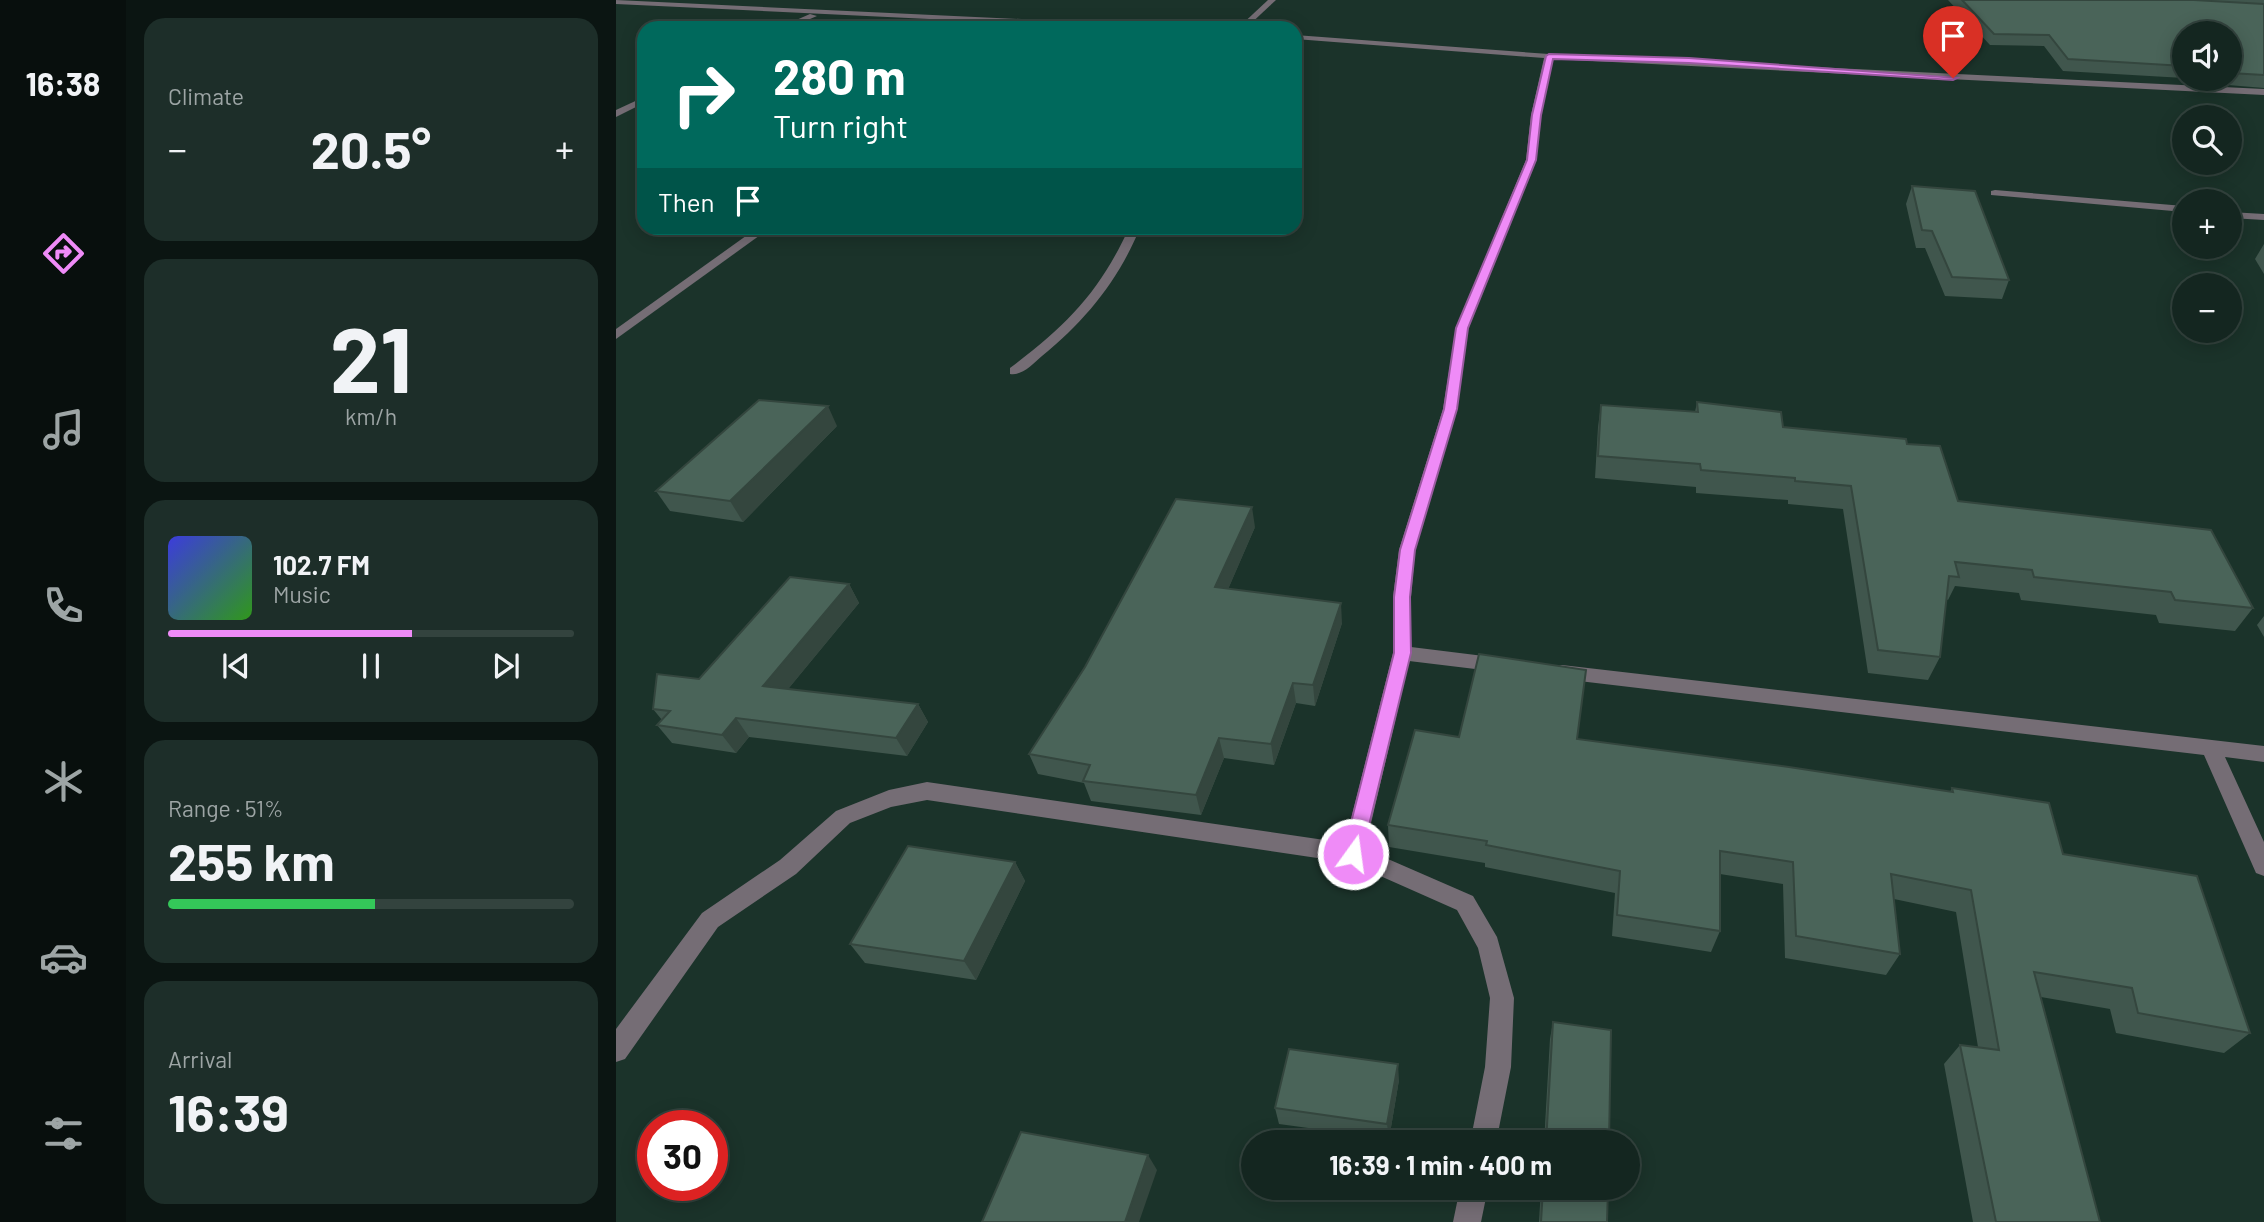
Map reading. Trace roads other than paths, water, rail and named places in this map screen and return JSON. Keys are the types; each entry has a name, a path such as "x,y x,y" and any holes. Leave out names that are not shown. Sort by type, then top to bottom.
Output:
{"street":[{"path":"1250,21 1272,0"},
{"path":"616,2 998,21"},
{"path":"803,21 826,13"},
{"path":"1302,38 1549,56 2264,92"},
{"path":"1353,854 1402,653 1402,597 1407,550 1450,409 1462,328 1531,160 1536,115 1549,56"},
{"path":"616,114 637,104"},
{"path":"1995,193 2172,208"},
{"path":"2242,216 2264,217"},
{"path":"616,335 754,235"},
{"path":"1015,371 1081,316 1113,275 1131,235"},
{"path":"1402,653 2264,754"},
{"path":"2211,748 2264,866"},
{"path":"616,1050 710,920 788,867 843,817 889,799 927,791 1353,854 1465,903 1489,945 1502,998 1498,1068 1486,1130"},
{"path":"1467,1222 1472,1200"}]}
